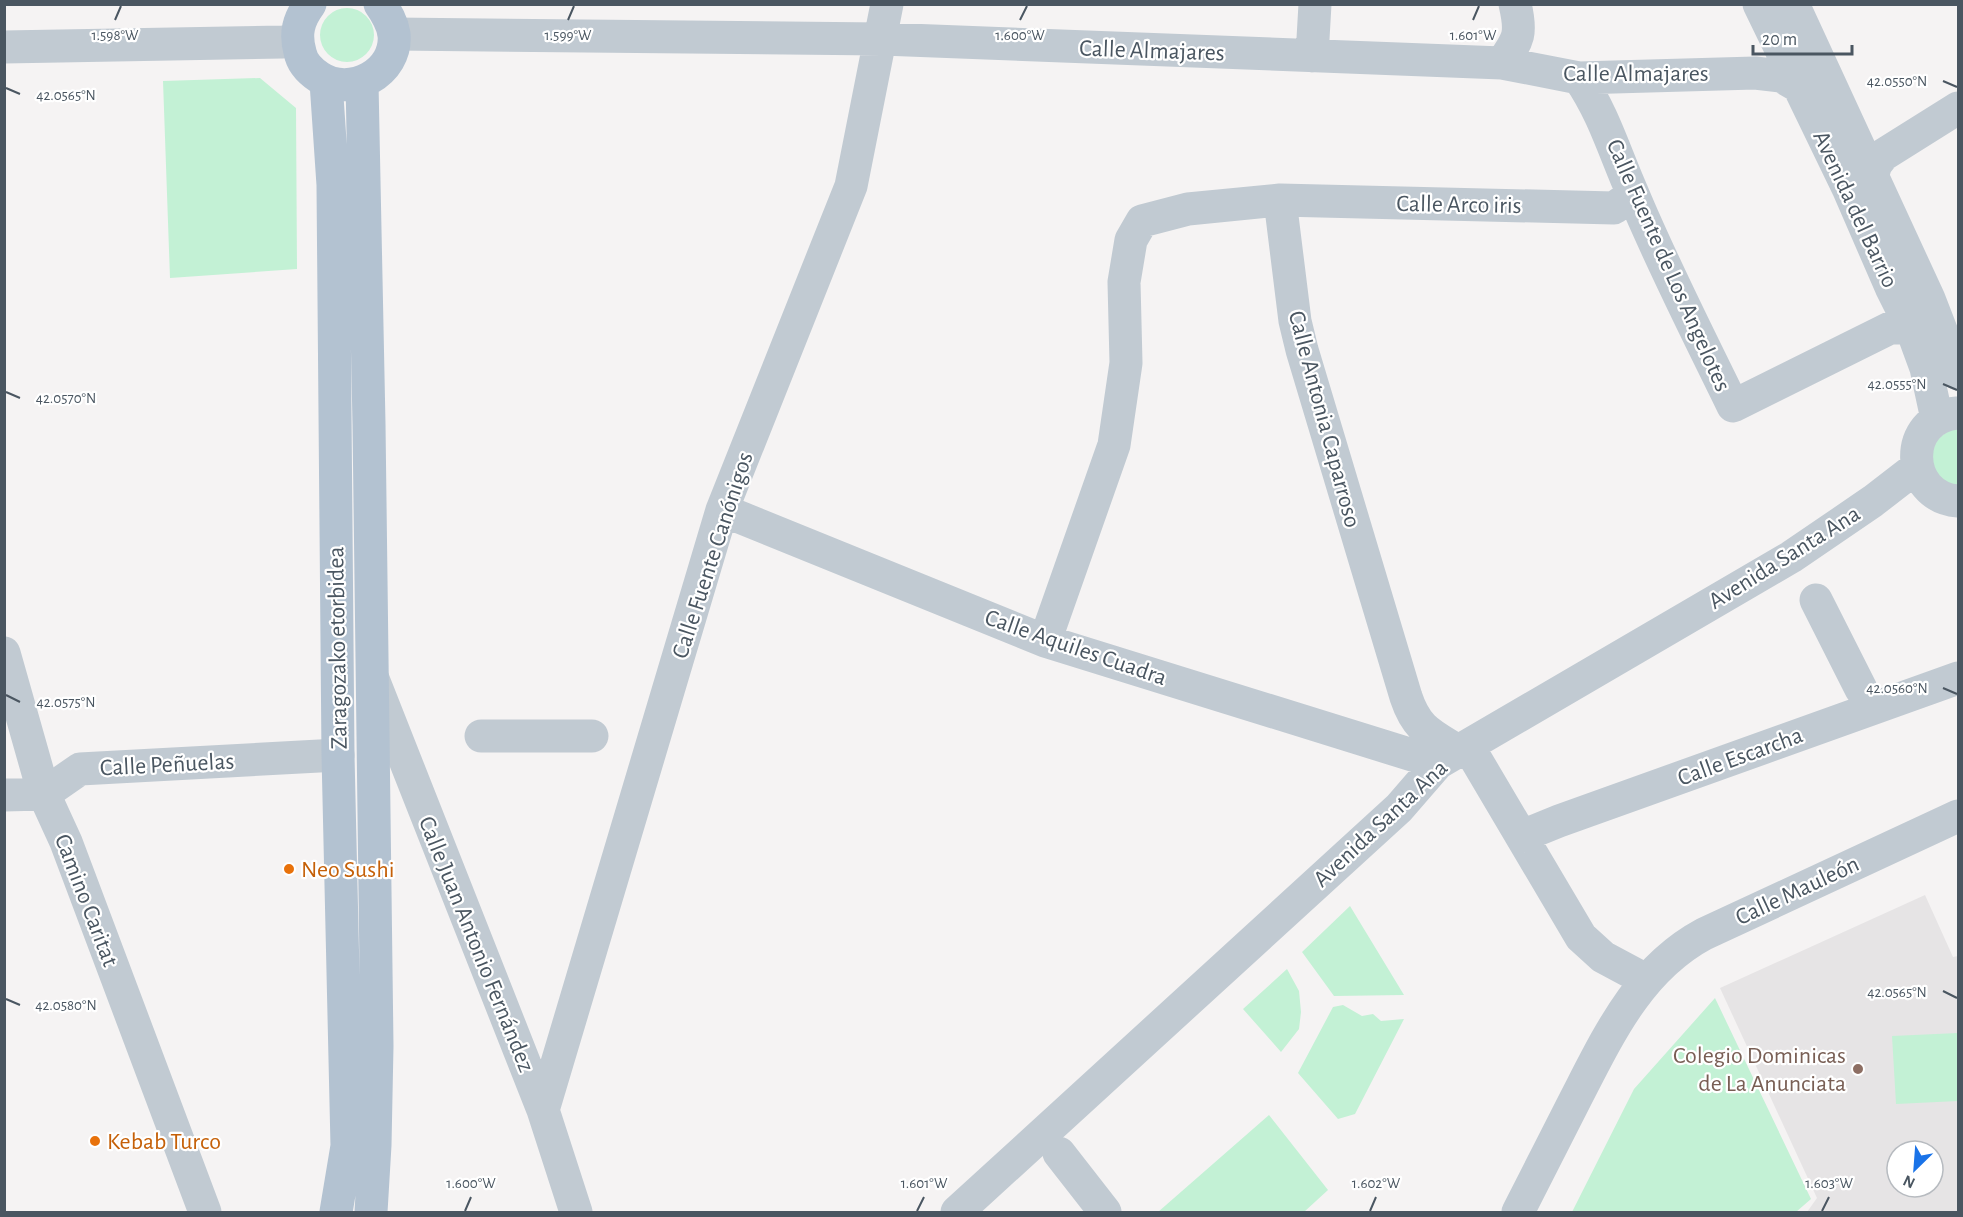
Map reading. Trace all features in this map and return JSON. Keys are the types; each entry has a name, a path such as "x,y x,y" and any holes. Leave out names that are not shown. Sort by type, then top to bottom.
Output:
{"main road":[{"path":"310,4 303,13 298,26 297,40 301,57 312,72 326,82 344,85 362,83 376,75 386,64 393,50 394,34 389,16 380,4"},
{"name":"Zaragozako etorbidea","path":"326,82 333,185 338,755 347,1146 336,1212"},
{"name":"Zaragozako etorbidea","path":"362,83 377,1046 371,1212"}],"street":[{"name":"Calle Fuente Canónigos","path":"543,1110 723,510 851,186 882,39 887,4"},
{"path":"1312,56 1315,4"},
{"path":"1502,63 1516,43 1520,26 1515,4"},
{"name":"Avenida del Barrio","path":"1759,4 1848,188 1911,327 1926,368 1948,416"},
{"name":"Avenida del Barrio","path":"1793,4 1929,299 1959,374"},
{"name":"Calle Almajares","path":"394,34 882,39 1502,63 1579,78 1755,73 1781,76 1798,86"},
{"path":"4,47 297,40"},
{"name":"Calle Fuente de Los Angelotes","path":"1579,78 1593,99 1610,134 1633,194 1733,406 1890,328 1911,327"},
{"path":"1872,177 1876,164 1883,155 1959,108"},
{"name":"Calle Arco iris","path":"1280,200 1614,208 1633,194"},
{"path":"1045,641 1114,445 1126,363 1124,282 1131,240 1142,221 1188,209 1280,200"},
{"name":"Calle Antonia Caparroso","path":"1280,200 1295,321 1302,350 1406,697 1421,727 1455,753"},
{"path":"1948,416 1927,429 1919,440 1916,453 1917,467 1922,480 1931,490 1942,498 1959,501"},
{"name":"Avenida Santa Ana","path":"957,1212 1400,808 1455,753 1791,557 1873,501 1917,467"},
{"name":"Calle Aquiles Cuadra","path":"723,510 1045,641 1455,753"},
{"path":"1816,600 1861,689"},
{"name":"Camino Caritat","path":"4,653 44,795 66,842 205,1212"},
{"name":"Calle Juan Antonio Fernández","path":"373,677 543,1110 576,1212"},
{"name":"Calle Escarcha","path":"1522,836 1959,678"},
{"path":"481,736 592,736"},
{"path":"1455,753 1522,836 1581,937 1603,957 1646,980"},
{"name":"Calle Peñuelas","path":"44,795 80,769 338,755"},
{"path":"4,795 44,795"},
{"name":"Calle Mauleón","path":"1518,1212 1612,1028 1646,980 1684,945 1959,816"},
{"path":"1059,1153 1105,1212"}],"shaded area":[{"name":"Colegio Dominicas de La Anunciata","path":"1925,895 1953,957 1958,956 1958,1212 1807,1212 1817,1198 1720,988"}],"green space":[{"path":"347,8 357,10 366,16 372,25 374,35 372,45 366,54 357,60 347,62 337,60 328,54 322,45 320,35 322,25 328,16 337,10"},
{"path":"260,78 296,108 297,269 170,278 163,81"},
{"path":"1958,427 1958,488 1944,484 1931,465 1937,440"},
{"path":"1350,906 1404,995 1334,996 1302,952"},
{"path":"1287,969 1299,991 1301,1012 1299,1029 1281,1052 1243,1009"},
{"path":"1715,998 1811,1199 1796,1212 1572,1212 1634,1089"},
{"path":"1343,1005 1362,1016 1373,1014 1381,1021 1404,1019 1355,1114 1338,1119 1298,1073 1333,1007"},
{"path":"1958,1033 1958,1101 1896,1104 1892,1036"},
{"path":"1269,1115 1328,1190 1304,1212 1158,1212"}],"place":[{"name":"Neo Sushi","path":"289,869"},
{"name":"Colegio Dominicas de La Anunciata","path":"1858,1069"},
{"name":"Kebab Turco","path":"95,1141"}]}
